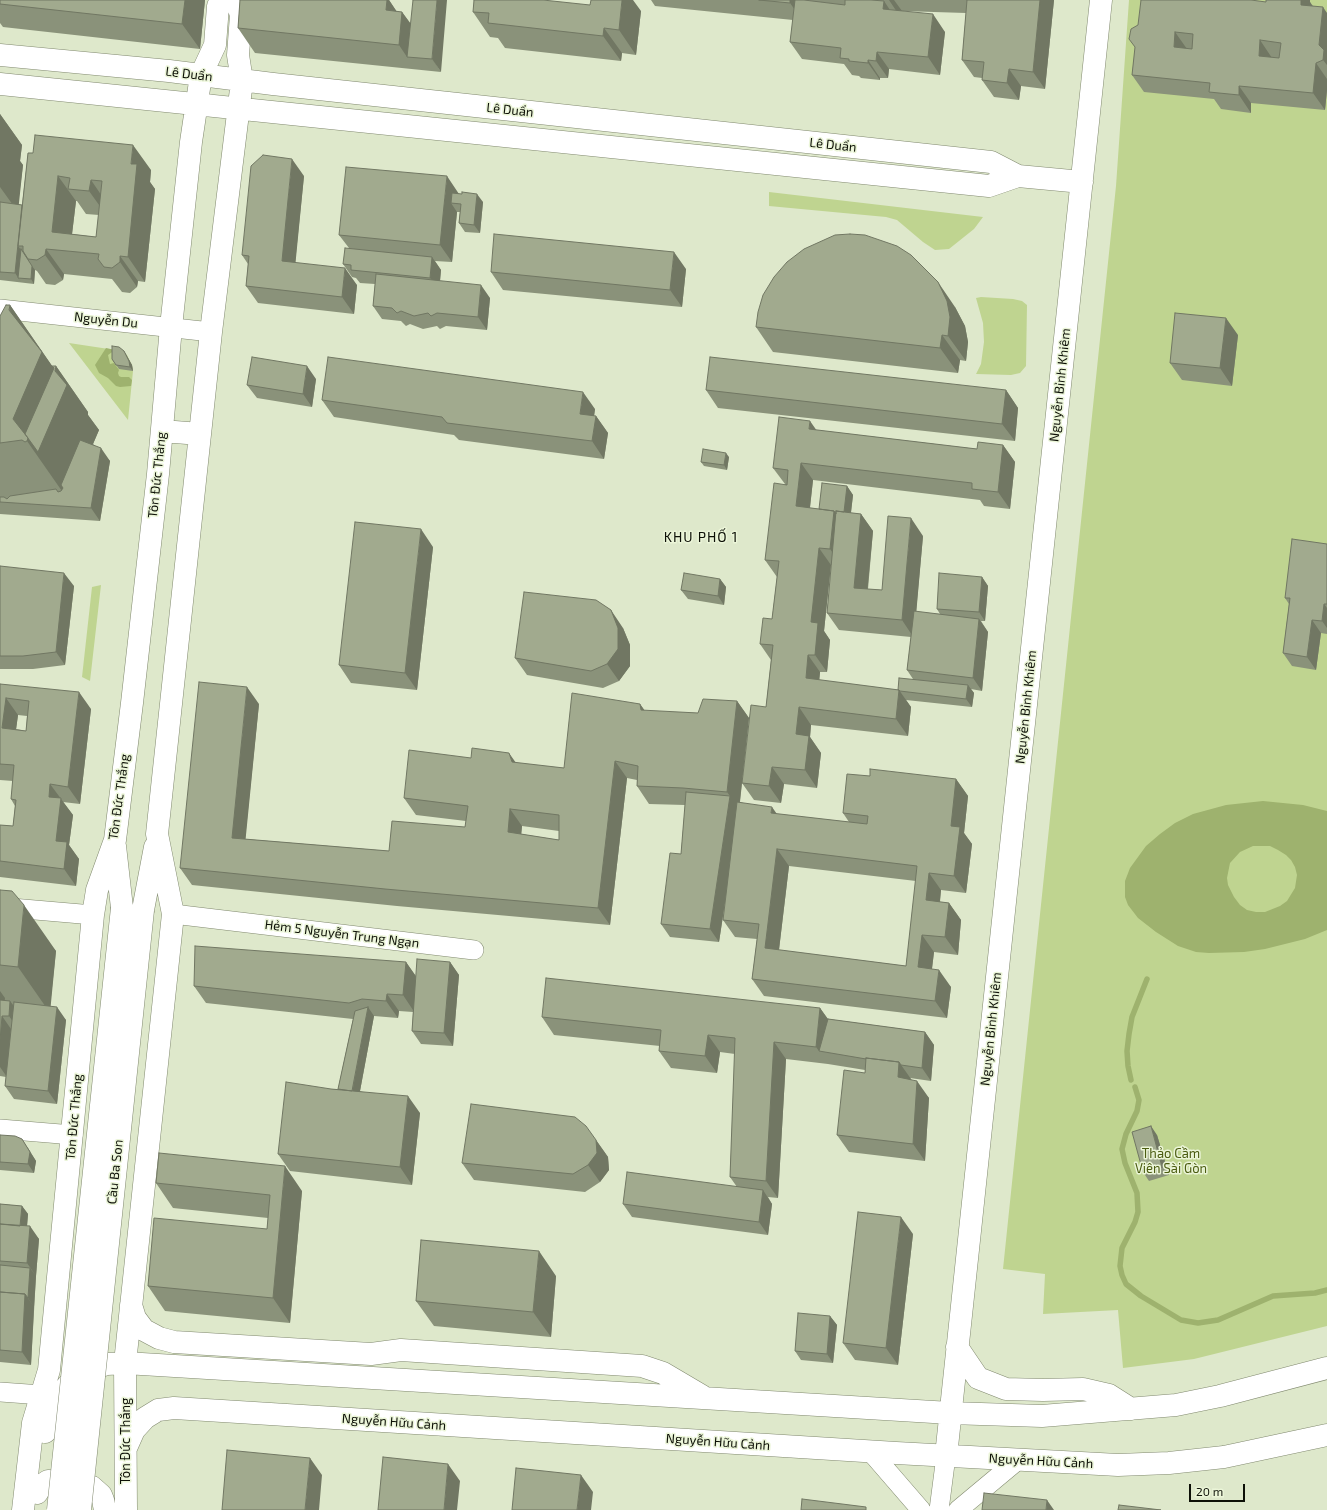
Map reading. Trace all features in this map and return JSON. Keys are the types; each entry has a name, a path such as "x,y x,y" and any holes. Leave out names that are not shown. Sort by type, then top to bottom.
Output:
{"main road":[{"name":"Tôn Đức Thắng","path":"23,1510 33,1423 49,1370 73,1136 93,915 97,890 115,840 132,703 196,104 200,75 215,45 218,6 222,0"},
{"name":"Tôn Đức Thắng","path":"126,1510 125,1363 173,914 157,834 211,332 242,81 238,55 241,15 236,0"},
{"name":"Nguyễn Bỉnh Khiêm","path":"946,1456 1102,0"},
{"name":"Lê Duẩn","path":"0,55 200,75 242,81 991,162 1018,176 1082,182"},
{"name":"Lê Duẩn","path":"0,84 989,186 1018,176"},
{"path":"638,150 641,124"},
{"path":"162,431 200,434"},
{"name":"Cầu Ba Son","path":"80,1510 143,910 157,834"},
{"name":"Cầu Ba Son","path":"58,1510 122,908 115,840"},
{"path":"131,1305 135,1318 144,1330 159,1338 174,1342 371,1354 401,1350 642,1366 663,1373 704,1398"},
{"path":"957,1347 978,1378 1006,1388 1043,1390 1083,1389 1109,1395 1131,1409"},
{"path":"371,1354 433,1381"},
{"path":"36,1502 45,1431 50,1413 58,1398 68,1385 79,1375 107,1364 125,1363 433,1381 950,1414 1042,1416 1176,1405 1220,1396 1327,1368"},
{"path":"1042,1416 1043,1390"},
{"name":"Nguyễn Hữu Cảnh","path":"126,1448 134,1430 145,1418 158,1410 174,1408 870,1452 1118,1465 1169,1463 1224,1457 1327,1435"},
{"path":"36,1502 42,1485 48,1481 87,1485 92,1487 101,1495 105,1510"}],"street":[{"name":"Nguyễn Du","path":"0,309 211,332"},
{"path":"0,907 93,915"},
{"name":"Hẻm 5 Nguyễn Trung Ngạn","path":"173,914 474,950"},
{"path":"0,1129 73,1136"},
{"path":"0,1392 42,1394"},
{"path":"870,1452 921,1510"},
{"path":"939,1510 946,1456"},
{"path":"958,1510 1018,1460"}],"green space":[{"name":"Thảo Cầm Viên Sài Gòn","path":"1129,0 1327,0 1327,1326 1194,1359 1123,1368 1118,1310 1043,1314 1045,1274 1003,1269 1116,186"},
{"path":"769,192 983,217 974,229 949,249 935,250 897,220 886,217 769,206"},
{"path":"976,298 1013,299 1022,301 1027,305 1026,366 1020,373 1011,375 976,374 981,364 984,342 983,323"},
{"path":"69,343 122,351 127,355 133,371 128,420"},
{"path":"101,585 90,681 82,677 92,587"}],"shaded area":[{"path":"106,348 115,350 108,355 110,364 114,363 119,370 119,376 129,377 132,380 131,386 116,386 108,378 99,373 95,365"},
{"path":"1263,801 1303,805 1327,811 1327,930 1305,939 1265,949 1244,952 1209,953 1196,952 1178,946 1138,918 1128,905 1125,897 1125,881 1130,868 1146,846 1175,823 1193,814 1226,805","holes":["1253,846 1270,846 1286,855 1291,860 1297,875 1295,888 1287,901 1280,906 1265,912 1247,910 1240,905 1228,885 1227,878 1230,863 1240,852"]}],"building":[{"path":"0,0 185,0 182,24 0,4"},
{"path":"240,0 387,0 386,10 402,12 399,45 238,28"},
{"path":"413,0 437,0 432,59 407,57"},
{"path":"474,0 543,0 590,5 591,0 622,0 619,30 604,28 603,36 488,23 489,13 473,12"},
{"path":"759,0 790,0 790,3"},
{"path":"795,0 845,5 845,0 884,1 883,9 933,14 928,57 877,52 876,61 868,60 868,63 849,61 849,59 840,58 841,48 790,42"},
{"path":"967,0 1040,0 1033,72 1009,69 1007,83 982,80 984,62 962,60"},
{"path":"1141,0 1251,0 1266,2 1266,0 1301,0 1301,5 1323,7 1319,45 1324,50 1323,60 1316,63 1313,93 1239,86 1239,95 1209,92 1210,83 1132,75 1135,47 1129,39 1131,29 1138,25","holes":["1175,32 1193,34 1192,49 1174,47","1260,40 1281,43 1279,58 1259,56"]},
{"path":"35,135 133,145 131,164 137,164 128,257 120,256 120,262 112,268 104,267 98,259 99,254 46,249 45,255 37,260 28,259 23,251 23,246 18,246 28,153 33,153","holes":["58,176 70,178 68,189 89,191 91,180 102,181 96,237 52,232"]},
{"path":"263,155 292,159 282,261 345,268 342,297 246,286 249,256 242,255 251,166"},
{"path":"346,167 447,176 440,245 339,235"},
{"path":"462,192 477,194 474,225 459,223 461,204 451,203 452,193 462,194"},
{"path":"0,202 22,205 15,273 0,272"},
{"path":"494,234 674,252 670,290 491,272"},
{"path":"835,235 865,235 897,246 911,255 938,282 947,301 950,317 948,336 942,335 940,348 756,327 758,312 763,295 774,277 787,262 804,249"},
{"path":"345,248 432,257 430,278 351,270 351,265 343,264"},
{"path":"21,249 32,266 31,279 18,278"},
{"path":"376,274 481,285 478,317 437,313 431,316 428,313 414,316 401,311 397,313 392,308 373,306"},
{"path":"6,305 10,305 9,310 42,352 13,419 28,438 25,442 22,440 0,443 0,316"},
{"path":"1175,313 1226,318 1220,368 1170,363"},
{"path":"112,346 119,347 124,351 130,367 116,365 112,359"},
{"path":"252,357 307,366 303,394 247,385"},
{"path":"328,357 583,392 580,414 596,416 592,441 447,423 442,417 322,400"},
{"path":"710,357 1006,390 1002,424 706,390"},
{"path":"52,366 56,366 55,371 67,385 38,452 25,434 54,368"},
{"path":"779,417 810,421 809,429 977,449 978,442 1003,445 998,492 972,489 972,483 801,463 796,506 834,511 830,549 819,548 811,622 818,623 815,655 808,655 806,678 899,690 896,719 799,707 796,734 809,736 805,770 772,767 769,786 742,783 751,705 766,707 773,645 760,644 763,618 772,619 779,561 765,560 774,483 787,485 788,470 773,468"},
{"path":"80,440 101,448 91,508 0,502 0,497 7,499 10,496 56,489 58,492 61,491 63,488 61,485"},
{"path":"703,449 726,453 724,465 701,462"},
{"path":"822,483 847,486 844,512 836,511 836,514 834,511 819,509"},
{"path":"836,511 861,514 854,588 882,590 888,516 911,518 902,620 827,613"},
{"path":"355,522 421,529 405,673 339,665"},
{"path":"1292,539 1327,544 1327,604 1324,604 1322,621 1312,620 1307,657 1283,653 1290,598 1285,598"},
{"path":"0,566 64,573 56,652 23,656 0,656"},
{"path":"684,573 720,579 718,596 681,590"},
{"path":"939,573 982,577 979,612 937,609"},
{"path":"524,592 596,600 611,610 618,628 618,649 607,664 591,671 515,658"},
{"path":"914,611 979,619 973,678 907,670"},
{"path":"899,678 968,685 966,699 900,691 898,690"},
{"path":"199,682 247,687 232,838 389,851 392,821 465,827 468,806 404,798 409,750 471,758 472,748 509,753 512,762 564,768 572,693 640,704 641,710 698,713 703,699 737,701 727,792 637,786 638,766 615,761 598,908 385,889 180,868","holes":["510,809 559,815 559,840 508,832"]},
{"path":"0,684 79,692 68,787 50,784 49,797 61,798 56,841 67,842 64,869 0,861 0,825 13,826 16,800 11,799 14,765 0,764","holes":["6,698 29,701 26,731 2,728"]},
{"path":"870,769 956,779 951,826 960,827 954,876 929,873 926,900 949,903 945,937 922,935 918,967 939,970 935,1001 752,979 759,924 723,920 737,802 772,807 771,813 867,824 868,816 843,813 847,774 870,776","holes":["777,849 917,866 906,966 765,948"]},
{"path":"686,792 730,796 710,929 661,924 670,853 681,854"},
{"path":"0,890 12,891 24,905 18,967 0,965"},
{"path":"195,946 406,962 403,995 387,994 386,1001 362,999 349,1003 194,986"},
{"path":"417,959 450,962 444,1033 412,1031"},
{"path":"546,978 820,1008 816,1047 774,1042 766,1181 730,1177 735,1038 708,1035 705,1056 659,1051 661,1030 542,1017"},
{"path":"0,1000 10,1001 9,1016 2,1016 0,1041"},
{"path":"14,1002 57,1007 48,1091 5,1086"},
{"path":"368,1007 352,1091 338,1089 355,1011"},
{"path":"828,1019 925,1032 922,1068 901,1065 899,1062 866,1059 819,1051"},
{"path":"866,1058 899,1062 898,1077 917,1081 913,1144 837,1135 844,1070 865,1073"},
{"path":"286,1082 331,1089 408,1096 400,1167 278,1154"},
{"path":"471,1104 575,1117 586,1126 596,1140 597,1153 588,1165 573,1174 462,1163"},
{"path":"1151,1126 1162,1167 1143,1172 1132,1132"},
{"path":"0,1135 15,1136 22,1139 30,1152 28,1164 0,1162"},
{"path":"159,1153 285,1166 273,1298 148,1286 154,1218 267,1229 270,1195 156,1183"},
{"path":"627,1172 763,1190 759,1222 623,1204"},
{"path":"0,1204 22,1206 20,1226 0,1224"},
{"path":"858,1212 901,1217 886,1348 843,1343"},
{"path":"0,1224 30,1226 27,1263 0,1261"},
{"path":"421,1240 539,1251 533,1312 416,1301"},
{"path":"0,1265 30,1268 28,1298 25,1294 0,1292"},
{"path":"0,1292 25,1294 22,1352 0,1350"},
{"path":"798,1313 830,1316 827,1354 795,1351"},
{"path":"227,1450 310,1458 305,1510 222,1510"},
{"path":"383,1457 448,1464 444,1510 378,1510"},
{"path":"516,1468 581,1475 577,1510 512,1510"},
{"path":"984,1493 1047,1500 1046,1510 982,1510"},
{"path":"802,1499 866,1507 866,1510 801,1510"},
{"path":"1119,1505 1161,1510 1118,1510"}],"waterway":[{"path":"1131,1080 1127,1051 1129,1034 1132,1017 1147,979"},
{"path":"1135,1087 1139,1100 1137,1111 1126,1134 1122,1149 1125,1163 1137,1193 1138,1212 1135,1222 1122,1248 1120,1266 1126,1284 1141,1296 1181,1320 1198,1323 1218,1320 1273,1296 1315,1293 1327,1290"}],"district":[{"name":"KHU PHỐ 1","path":"701,537"}]}
